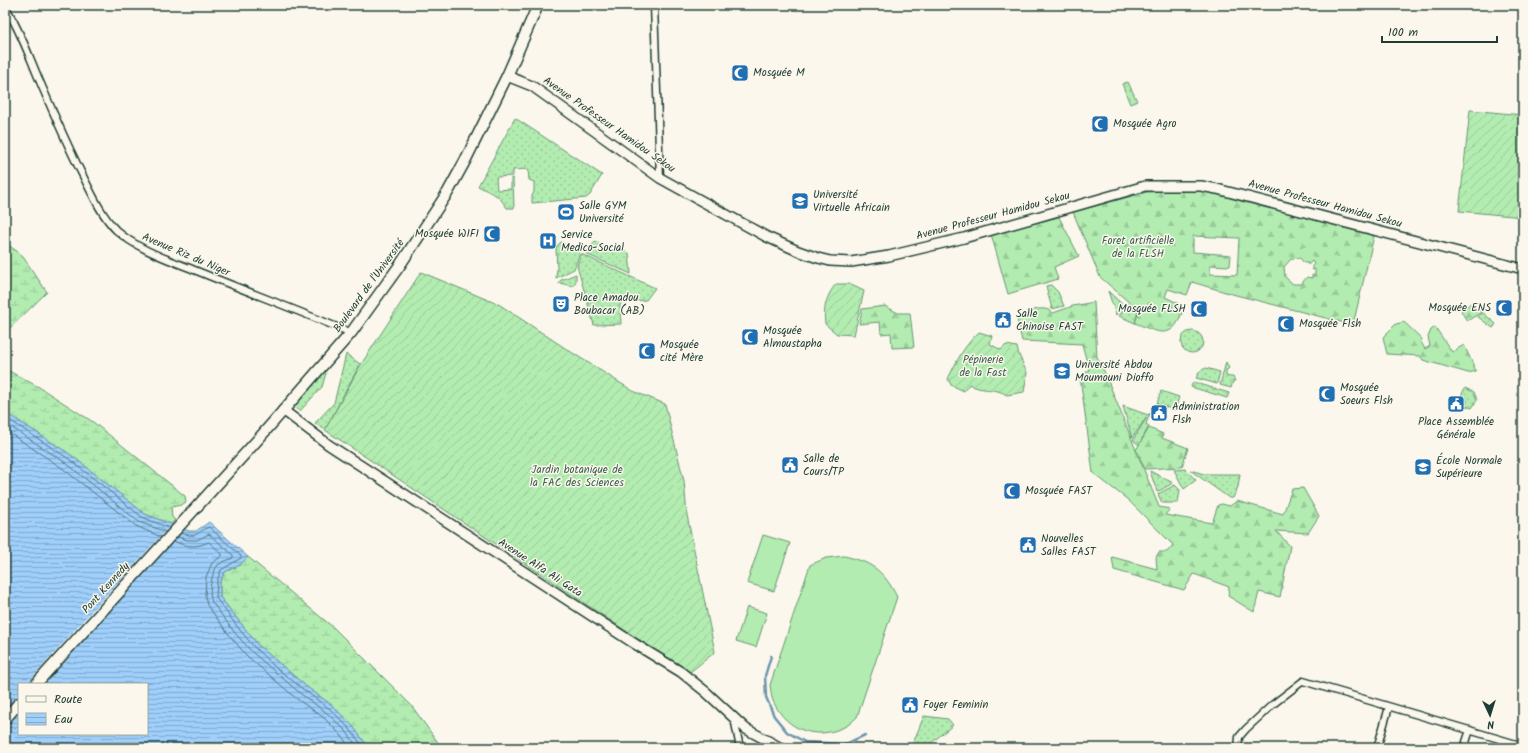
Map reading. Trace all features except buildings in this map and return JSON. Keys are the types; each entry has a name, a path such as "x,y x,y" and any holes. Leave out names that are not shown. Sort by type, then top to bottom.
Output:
{"main road":[{"name":"Boulevard de l'Université","path":"195,507 252,447 350,334 400,264 448,192 465,161 508,76 538,5"},
{"name":"Pont Kennedy","path":"37,683 195,507"},
{"path":"5,719 18,704"}],"street":[{"path":"654,5 660,178"},
{"name":"Avenue Riz du Niger","path":"5,6 17,26 70,151 103,212 116,230 138,246 158,255 237,288 279,303 350,334"},
{"name":"Avenue Professeur Hamidou Sekou","path":"508,76 532,86 660,178 767,237 798,251 830,261 851,262 889,256 964,238 1145,186 1201,186 1523,269"},
{"name":"Avenue Alfa Ali Gata","path":"283,410 329,446 628,640 680,672 706,692 746,729 780,748"},
{"path":"1238,748 1239,738 1242,732 1272,705 1303,681 1523,746"},
{"path":"1377,748 1389,707"},
{"path":"734,718 740,748"},
{"path":"1464,748 1470,730"}],"green space":[{"path":"1128,82 1137,101 1130,104 1122,84"},
{"path":"1470,110 1523,115 1523,217 1459,211"},
{"path":"515,118 602,175 590,195 586,198 532,203 534,182 529,180 528,169 513,170 513,176 496,177 497,190 511,189 511,178 513,178 514,208 507,208 499,197 478,186"},
{"name":"Foret artificielle de la FLSH","path":"1194,190 1217,194 1374,236 1353,325 1232,294 1192,282 1187,295 1168,289 1165,297 1178,303 1182,313 1174,328 1168,331 1159,332 1135,323 1139,311 1100,277 1073,212 1147,192","holes":["1193,236 1239,238 1237,275 1210,274 1210,265 1230,266 1231,255 1193,252","1300,258 1304,263 1308,263 1308,265 1312,261 1314,264 1312,266 1312,270 1315,269 1315,275 1312,275 1312,278 1307,277 1301,284 1293,284 1285,277 1284,267 1291,259"]},
{"path":"1059,217 1079,256 1054,267 1058,279 1008,294 991,234"},
{"path":"595,241 608,247 629,253 631,274 586,254"},
{"path":"561,242 580,253 574,269 556,278 556,247"},
{"path":"5,243 21,254 47,292 5,333"},
{"path":"581,254 655,288 646,300 622,302 620,305 621,324 594,325 577,266"},
{"name":"Jardin botanique de la FAC des Sciences","path":"421,272 500,305 633,391 665,404 684,481 687,515 715,652 689,673 325,430 360,366"},
{"path":"576,274 575,283 572,286 558,283 561,280"},
{"path":"836,284 849,284 864,291 854,335 837,334 825,324 824,313 826,302"},
{"path":"1051,285 1058,292 1064,306 1052,309 1046,286"},
{"path":"1108,291 1124,306 1116,315"},
{"path":"1094,302 1097,357 1159,507 1170,509 1165,515 1212,523 1218,505 1222,504 1230,506 1237,501 1283,514 1292,489 1303,488 1319,516 1308,533 1276,531 1290,546 1280,597 1259,592 1254,612 1228,596 1229,587 1194,574 1184,590 1114,570 1112,557 1157,569 1156,557 1159,552 1167,552 1173,545 1128,500 1093,473 1080,377 1089,370 1082,344 1022,341 1017,319 1030,311 1045,309 1053,313 1073,306"},
{"path":"1471,303 1482,312 1467,321 1461,311"},
{"path":"1128,304 1138,311 1135,323 1119,316"},
{"path":"885,306 898,313 910,313 914,347 892,348 891,333 881,334 880,322 859,324 862,309"},
{"path":"1482,312 1496,324 1493,328 1478,317"},
{"path":"1404,322 1422,339 1421,342 1425,349 1430,346 1428,337 1431,330 1435,327 1452,352 1464,345 1476,371 1468,373 1423,360 1420,356 1387,354 1383,337 1396,324"},
{"path":"1192,331 1200,334 1203,342 1200,350 1192,353 1184,350 1181,342 1184,334"},
{"name":"Pépinerie de la Fast","path":"979,332 992,336 990,344 1001,350 1006,345 1017,347 1027,373 1024,392 1007,395 998,391 978,388 969,384 964,391 951,385 948,379 961,354"},
{"path":"346,354 360,364 325,430 315,423 334,403"},
{"path":"1226,362 1229,368 1226,371 1226,376 1233,377 1235,381 1233,381 1231,388 1220,385"},
{"path":"1206,368 1220,372 1217,384 1196,378 1200,371"},
{"path":"5,369 39,387 93,422 185,496 186,502 181,505 171,507 172,517 175,520 171,524 145,514 71,455 5,412"},
{"path":"324,372 326,373 322,387 300,411 293,406"},
{"path":"1193,382 1229,393 1227,398 1191,387"},
{"path":"1465,388 1474,392 1477,400 1472,408 1465,406 1467,401 1465,397 1461,396"},
{"path":"1161,391 1179,397 1175,410 1157,404"},
{"path":"1123,406 1148,415 1150,413 1146,424 1149,426 1139,445 1133,440 1147,417 1132,438"},
{"path":"1149,428 1163,434 1162,438 1188,448 1182,467 1145,469 1136,450"},
{"path":"1185,469 1196,480 1184,489 1174,470"},
{"path":"1190,470 1204,474 1240,474 1238,487 1233,498 1229,498"},
{"path":"1150,471 1173,483 1157,492"},
{"path":"1175,485 1180,490 1178,503 1162,503 1158,494"},
{"path":"763,535 790,543 774,591 747,583"},
{"path":"844,556 862,561 876,569 887,580 897,597 857,717 842,728 822,733 812,732 794,726 786,720 773,701 770,685 810,565 826,558"},
{"path":"248,557 334,628 411,705 442,748 369,748 352,725 333,706 307,687 258,645 220,597 220,582 225,572 240,565"},
{"path":"747,607 767,613 756,647 736,641"},
{"path":"924,716 948,719 953,725 925,748 911,748"}],"water":[{"path":"5,412 71,455 145,514 189,531 196,531 209,522 248,557 240,565 225,572 220,582 220,597 258,645 307,687 333,706 352,725 369,748 5,748"}],"pier":[{"path":"173,523 183,527 41,683 28,683"}],"waterway":[{"path":"771,656 765,676 766,697 774,716 787,732 805,742 846,744 865,735"},
{"path":"824,743 824,748"}],"place":[{"name":"Mosquée M","path":"740,73"},
{"name":"Mosquée Agro","path":"1100,124"},
{"name":"Université Virtuelle Africain","path":"800,201"},
{"name":"Salle GYM Université","path":"566,212"},
{"name":"Mosquée WIFI","path":"492,234"},
{"name":"Service Medico-Social","path":"548,241"},
{"name":"Place Amadou Boubacar (AB)","path":"561,304"},
{"name":"Mosquée ENS","path":"1504,308"},
{"name":"Mosquée FLSH","path":"1199,309"},
{"name":"Salle Chinoise FAST","path":"1003,320"},
{"name":"Mosquée Flsh","path":"1286,324"},
{"name":"Mosquée Almoustapha","path":"750,337"},
{"name":"Mosquée cité Mère","path":"647,351"},
{"name":"Université Abdou Moumouni Dioffo","path":"1062,371"},
{"name":"Mosquée Soeurs Flsh","path":"1327,394"},
{"name":"Place Assemblée Générale","path":"1456,404"},
{"name":"Administration Flsh","path":"1159,413"},
{"name":"Salle de Cours/TP","path":"790,465"},
{"name":"École Normale Supérieure","path":"1423,467"},
{"name":"Mosquée FAST","path":"1012,491"},
{"name":"Nouvelles Salles FAST","path":"1028,545"},
{"name":"Foyer Feminin","path":"910,705"}]}
